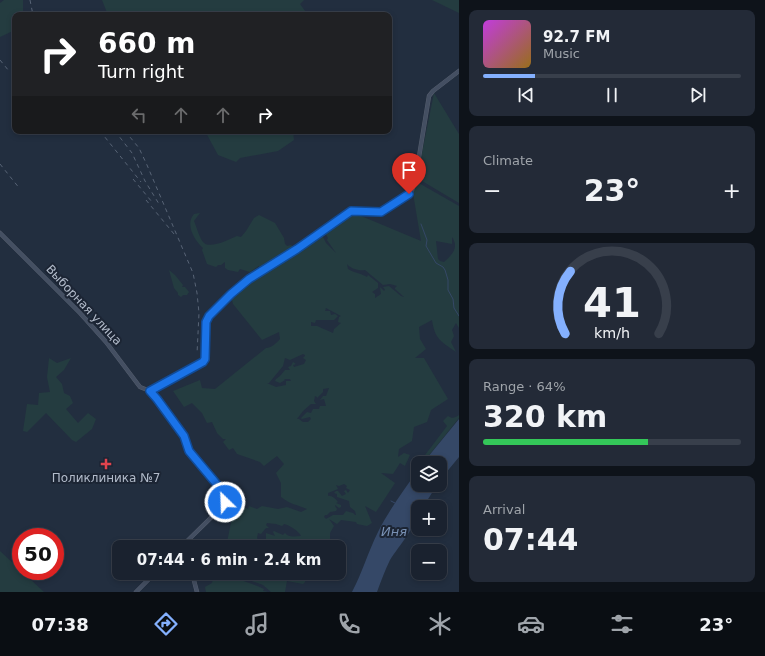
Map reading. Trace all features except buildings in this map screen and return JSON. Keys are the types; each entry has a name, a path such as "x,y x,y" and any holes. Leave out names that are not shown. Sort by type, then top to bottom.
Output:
{"street":[{"path":"150,391 203,362 205,359 206,322 209,316 231,294 249,279 297,249 351,211 381,212 409,194 412,190 414,181 429,96 433,91 459,71"},
{"name":"Выборная улица","path":"0,233 80,313 106,342 140,387 150,391 161,403 184,436 189,451 220,488 225,498 224,505 189,540"},
{"path":"136,592 148,580"},
{"path":"194,580 197,592"}],"green space":[{"path":"4,0 23,0 23,12 12,12 12,31 0,37 0,3"},
{"path":"102,0 304,0 300,4 306,12 107,12"},
{"path":"432,0 459,0 459,13"},
{"path":"434,93 459,134 459,203 417,178"},
{"path":"207,134 293,134 294,140 278,151 240,158 236,162 218,155"},
{"path":"417,182 459,206 459,328 456,323 452,330 454,336 451,342 456,352 439,339 432,320 419,327 420,339 426,349 415,358 424,358 448,399 431,410 427,422 414,427 412,441 399,449 398,457 404,453 410,455 405,466 400,463 393,474 381,473 395,483 376,512 365,506 372,523 367,526 357,524 356,522 341,520 337,524 329,519 334,526 330,533 330,540 270,540 266,539 266,533 275,536 274,531 283,535 285,533 290,536 301,536 294,528 284,524 282,526 267,523 266,525 269,528 266,528 261,534 258,533 258,540 227,540 235,503 248,509 249,506 257,509 262,506 278,509 287,507 301,512 307,509 291,503 281,497 281,483 276,473 284,464 277,456 264,466 260,462 237,454 233,448 229,450 223,442 226,439 223,439 217,433 212,422 207,423 202,413 192,403 184,407 173,391 200,380 202,388 215,389 266,348 272,346 280,339 279,332 262,340 233,304 231,296 288,255 321,236 336,253 327,240 328,238 324,231 348,214 354,213 421,241 413,193","holes":["452,237 455,244 454,250 444,262 440,261 438,259 436,241 452,244","347,264 355,269 365,270 383,285 390,284 397,286 395,289 404,297 389,286 383,287 385,290 384,291 380,287 381,294 375,298 375,294 372,292 378,288 378,283 368,275 367,277 348,269","326,308 341,316 339,317 338,322 341,323 334,329 333,333 317,326 311,326 311,322 315,323 316,320 334,320 338,316 335,314 331,315 330,311 325,311","303,354 305,355 303,358 306,360 304,364 294,367 293,365 296,364 293,362 291,366 288,367 290,370 285,370 275,381 280,383 285,380 284,379 290,379 291,381 286,381 286,385 276,387 267,383 269,383 283,366 285,358 290,360","329,388 326,396 323,396 320,400 324,399 326,406 320,406 319,409 313,409 311,413 307,412 301,418 310,417 311,419 308,422 303,422 297,419 311,404 316,404 314,401 315,396 317,398 323,392 323,389","344,484 347,486 346,488 350,490 348,493 346,490 344,491 346,494 342,496 338,491 334,493 337,494 337,497 349,501 350,507 355,511 356,515 346,511 343,515 333,515 326,519 324,517 325,515 336,511 337,509 335,505 339,508 341,507 341,505 336,503 338,502 335,499 328,496 328,493 338,489 336,485 339,486"]},
{"path":"200,213 194,221 200,238 206,244 215,244 237,236 241,237 254,218 259,215 275,223 284,238 285,244 293,247 260,268 259,266 250,272 240,269 238,272 228,270 225,268 225,262 216,267 207,264 202,250 203,248 192,232 190,222 194,214"},
{"path":"169,270 183,285 182,287 185,287 189,292 187,295 183,295 181,297 178,295 174,288"},
{"path":"49,358 57,363 71,358 64,370 56,377 62,384 64,393 70,396 73,403 66,409 78,423 88,413 96,419 92,429 76,442 72,440 46,413 27,432 23,431 27,404 38,405 39,393 50,392 47,377"},
{"path":"459,415 459,418 429,456 424,456 447,426 443,421 448,416 451,418"},
{"path":"0,551 12,562 12,580 31,580 44,592 0,592"},
{"path":"213,580 241,580 256,585 264,589 263,591 268,592 206,592 205,587 212,583"},
{"path":"249,580 305,580 303,584 287,581 285,592 271,592 263,585"}],"water":[{"path":"459,419 459,457 447,472 447,456 429,456"},
{"name":"Иня","path":"411,480 411,492 433,492 427,500 411,500 411,530 390,560 377,592 352,592 374,540 397,500"}],"waterway":[{"path":"421,224 427,240 426,246 436,263 445,270 448,280 448,290 453,299 454,308 459,316"},
{"path":"391,501 395,503"}],"railway":[{"path":"30,0 32,12"},
{"path":"0,60 9,71"},
{"path":"102,134 141,182"},
{"path":"117,134 132,153 145,181 159,204"},
{"path":"127,134 139,148 193,273 199,313 197,354"},
{"path":"0,164 20,189"},
{"path":"133,179 152,202"},
{"path":"146,200 174,234"}],"place":[{"name":"Поликлиника №7","path":"106,464"}],"route":[{"path":"225,502 224,495 220,488 189,451 184,436 150,391 203,362 205,359 206,322 209,316 231,294 249,279 323,232 333,222 351,211 381,212 409,194"}]}
